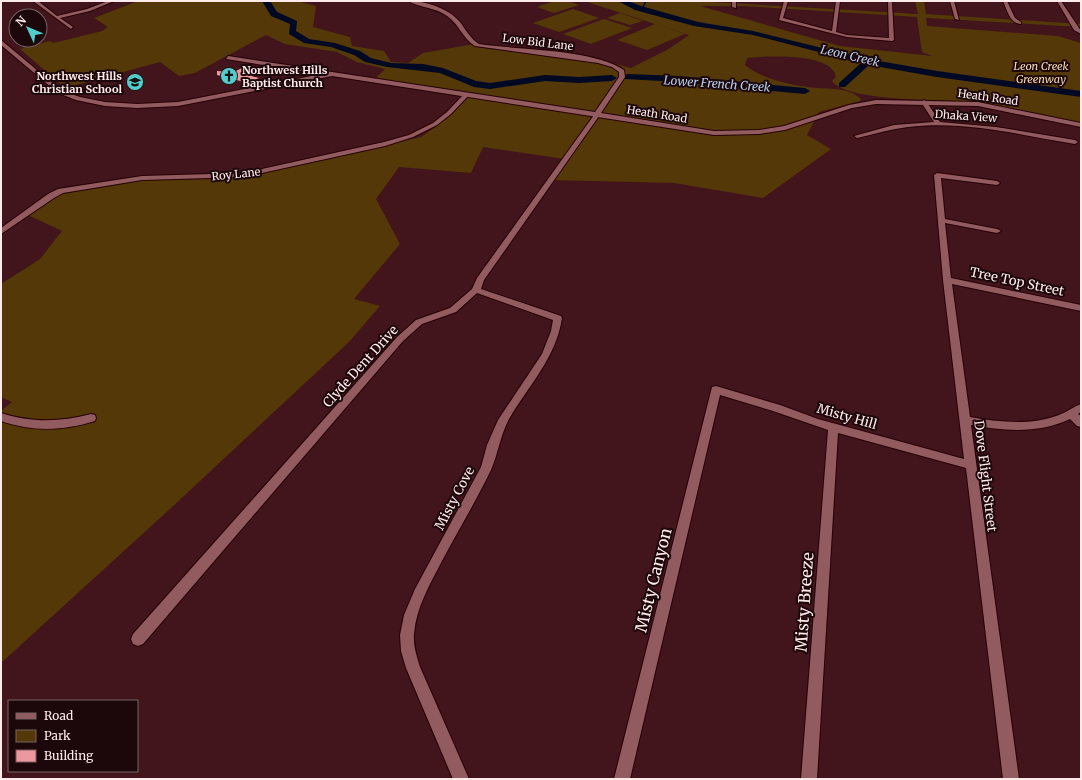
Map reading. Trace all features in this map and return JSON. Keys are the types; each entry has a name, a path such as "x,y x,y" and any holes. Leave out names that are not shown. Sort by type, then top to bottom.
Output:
{"street":[{"path":"35,1 71,28"},
{"name":"Low Bid Lane","path":"411,1 438,9 450,15 469,39 477,45 597,60 617,66 622,71 622,77 596,116"},
{"path":"734,1 734,7"},
{"path":"786,1 781,19 832,33 853,37 892,40 890,1"},
{"path":"832,33 834,31 838,1"},
{"path":"952,1 957,19"},
{"path":"1005,1 1013,19 1019,23"},
{"path":"1059,1 1076,29 1081,32"},
{"path":"57,17 88,10 108,2"},
{"path":"1,42 60,92 78,99 109,105 137,106 190,102 332,74"},
{"name":"Heath Road","path":"228,58 699,131 744,133 791,127 859,104 879,102 924,102 986,106 1081,125"},
{"name":"Roy Lane","path":"1,232 51,196 61,191 142,178 244,175 402,139 435,124 449,113 466,95"},
{"path":"924,102 939,124"},
{"name":"Clyde Dent Drive","path":"138,639 400,339 419,322 452,310 476,290 480,280 596,116"},
{"name":"Dhaka View","path":"857,136 894,127 939,124 996,127 1075,142"},
{"name":"Dove Flight Street","path":"997,182 937,176 947,280 964,420 1012,779"},
{"path":"941,220 997,231"},
{"name":"Tree Top Street","path":"947,280 1081,308"},
{"name":"Misty Cove","path":"461,779 413,668 408,651 407,635 411,615 421,589 486,468 491,447 506,416 541,365 557,330 558,318 476,290"},
{"name":"Misty Hill","path":"716,390 776,408 833,428 970,465"},
{"name":"Misty Canyon","path":"622,779 716,390"},
{"path":"964,420 999,426 1027,427 1052,422 1081,408"},
{"path":"1071,413 1081,423"},
{"path":"1,417 38,426 68,425 91,418"},
{"name":"Misty Breeze","path":"809,779 833,428"}],"green space":[{"name":"Leon Creek Greenway","path":"138,1 297,1 316,6 313,27 350,37 352,46 384,51 391,62 408,63 423,53 474,44 604,61 631,68 667,50 689,35 584,1 694,1 918,14 915,1 924,1 926,14 1081,24 1081,27 926,18 927,26 1058,36 1081,43 1081,124 965,102 894,98 856,93 841,88 832,81 836,77 832,69 823,63 797,57 756,57 747,58 745,65 761,75 799,86 846,91 857,95 861,99 860,101 819,112 807,135 831,149 763,198 674,183 550,180 565,159 483,147 471,173 399,167 376,199 400,244 354,299 380,306 349,342 171,508 1,663 1,411 12,402 1,397 1,284 40,259 62,231 28,215 63,193 145,180 244,177 421,137 437,126 465,95 373,81 385,69 357,62 337,52 285,44 266,35 195,73 179,76 160,62 65,88 20,49 48,48 48,42 53,43 102,31 108,27 94,18","holes":["700,6 743,6 917,17 922,52 932,56 840,46"]},
{"path":"554,1 568,1 579,5 554,13 537,7"},
{"path":"573,9 599,18 559,32 533,23"},
{"path":"620,13 643,21 630,25 607,18"},
{"path":"604,19 632,28 591,44 563,34"},
{"path":"655,24 685,34 647,50 617,40"}],"building":[{"name":"Northwest Hills Baptist Church","path":"242,68 257,71 251,76 259,78 248,83 217,75 217,71 234,72"}],"waterway":[{"name":"Lower French Creek","path":"266,1 274,14 294,23 292,32 307,41 332,45 357,53 368,60 387,64"},
{"name":"Leon Creek","path":"622,1 638,8 697,24 753,33 867,62"},
{"path":"642,9 646,1"},
{"name":"Lower French Creek","path":"842,85 867,62"},
{"name":"Leon Creek","path":"867,62 937,74 1081,94"},
{"name":"Lower French Creek","path":"394,65 423,67 443,71 474,84 490,86 545,78 579,80 612,78"},
{"name":"Lower French Creek","path":"628,77 679,79 805,91"}],"place":[{"name":"Northwest Hills Baptist Church","path":"229,76"},
{"name":"Northwest Hills Christian School","path":"135,82"}]}
